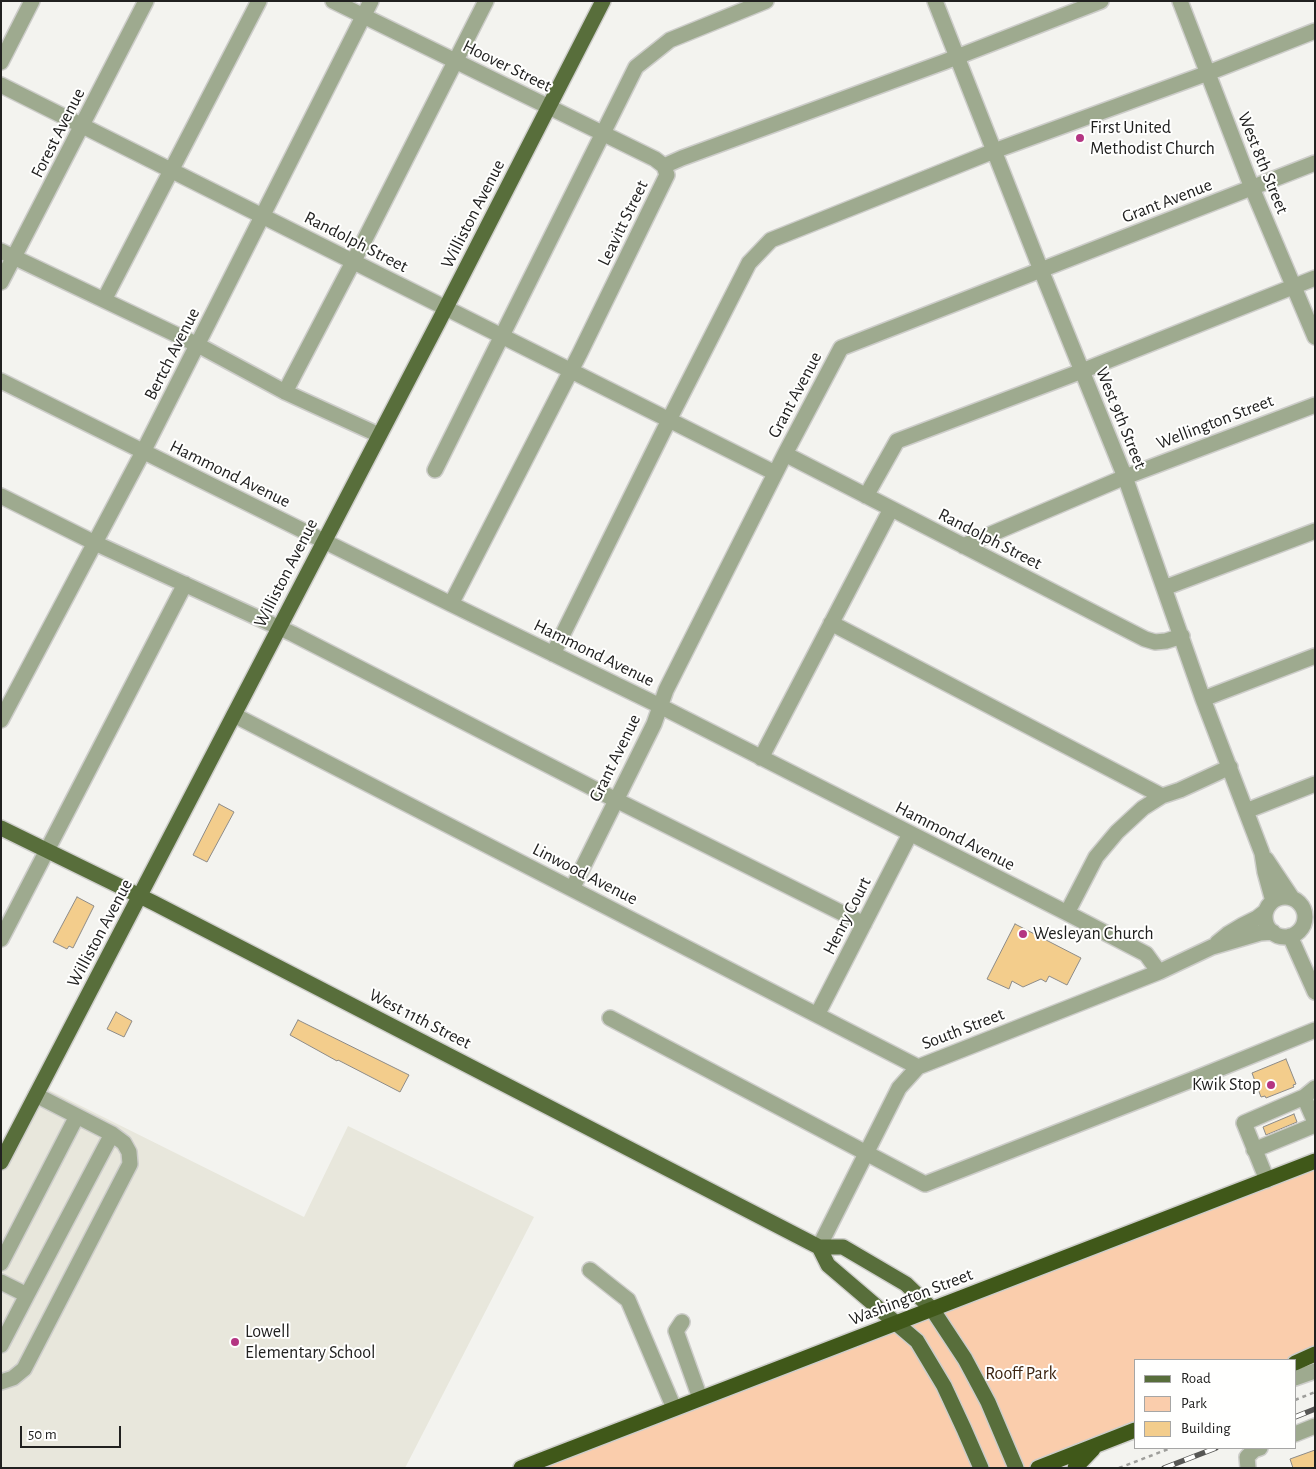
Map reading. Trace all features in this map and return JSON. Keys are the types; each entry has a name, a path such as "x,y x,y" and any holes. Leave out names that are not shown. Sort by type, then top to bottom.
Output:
{"highway":[{"name":"Washington Street","path":"521,1468 1315,1161"},
{"path":"1296,1363 1315,1354"},
{"path":"1038,1468 1134,1430"},
{"path":"1075,1468 1097,1444"}],"main road":[{"name":"Williston Avenue","path":"1,1162 446,308 603,1"},
{"name":"West 11th Street","path":"1,828 141,896 819,1247 843,1247 906,1284 932,1309 978,1381 1016,1468"},
{"path":"819,1247 828,1265 917,1341 944,1386 981,1468"}],"street":[{"path":"1,62 32,1"},
{"name":"Forest Avenue","path":"1,282 8,255 83,126 146,1"},
{"path":"104,300 259,1"},
{"name":"Hoover Street","path":"333,1 655,159 664,166"},
{"name":"Bertch Avenue","path":"1,720 144,452 371,1"},
{"path":"285,392 486,1"},
{"path":"435,470 636,67 670,40 766,1"},
{"name":"West 9th Street","path":"935,1 1125,477 1203,699 1262,854 1270,906"},
{"name":"Leavitt Street","path":"451,604 571,371 667,175 664,166 957,57 1101,1"},
{"name":"West 8th Street","path":"1180,1 1252,188 1315,337"},
{"path":"553,654 749,263 771,240 994,152 1208,74 1315,31"},
{"name":"Randolph Street","path":"1,85 775,473"},
{"name":"Grant Avenue","path":"572,889 654,724 666,690 775,473 841,348 1315,163"},
{"path":"8,255 198,345 285,392 379,435"},
{"path":"866,496 897,441 1082,371 1315,278"},
{"name":"Hammond Avenue","path":"1,381 660,706 1067,913 1146,954 1160,972"},
{"name":"Wellington Street","path":"963,546 1125,477 1315,405"},
{"name":"Randolph Street","path":"785,454 1145,639 1155,642 1166,642 1182,636"},
{"path":"2,498 279,628 864,924"},
{"path":"761,758 891,509"},
{"path":"1164,588 1315,530"},
{"path":"1,939 185,584"},
{"path":"831,623 1162,796"},
{"path":"1203,699 1315,656"},
{"name":"Linwood Avenue","path":"234,715 918,1067"},
{"path":"1067,913 1096,857 1117,832 1143,808 1162,796 1180,790 1230,767"},
{"path":"1246,811 1315,784"},
{"name":"Henry Court","path":"817,1015 910,834"},
{"name":"West 9th Street","path":"1262,854 1294,900"},
{"path":"1294,900 1302,906 1305,918 1309,920 1295,934 1290,936 1278,935 1266,923 1270,906 1279,898 1294,900 1315,899"},
{"name":"South Street","path":"1212,947 1228,934 1257,918 1270,906"},
{"name":"South Street","path":"819,1247 899,1088 918,1067 1160,972 1212,947 1260,933 1273,932"},
{"path":"1290,936 1315,992"},
{"path":"610,1018 924,1184 1315,1030"},
{"path":"1254,1150 1315,1124 1310,1092 1244,1123 1254,1150 1267,1180"},
{"path":"1,1382 13,1378 24,1369 130,1164 129,1152 124,1143 112,1134 36,1095"},
{"path":"1,1263 77,1116"},
{"path":"1,1345 112,1134"},
{"path":"590,1270 628,1300 674,1408"},
{"path":"1,1282 27,1295"},
{"path":"682,1322 676,1331 700,1398"},
{"path":"1296,1378 1315,1371"},
{"path":"1296,1434 1315,1426"},
{"path":"1248,1467 1247,1457 1257,1449"}],"path":[{"path":"1296,1400 1315,1392"},
{"path":"1119,1468 1168,1449"}],"shaded area":[{"name":"Lowell Elementary School","path":"41,1086 304,1217 348,1126 534,1217 405,1468 1,1468 1,1162"}],"green space":[{"name":"Rooff Park","path":"1315,1161 1315,1354 1296,1360 1134,1359 1134,1430 1038,1468 521,1468"}],"building":[{"path":"219,804 234,812 207,862 193,855"},
{"path":"77,897 94,906 73,948 69,946 67,949 53,942"},
{"path":"1015,924 1081,958 1067,985 1049,976 1046,982 1041,979 1023,987 1012,981 1009,989 987,979"},
{"path":"116,1012 132,1021 124,1037 107,1029"},
{"path":"298,1020 409,1075 400,1092 290,1035"},
{"path":"1286,1059 1296,1084 1293,1085 1294,1087 1266,1098 1265,1096 1261,1097 1252,1073"},
{"path":"1294,1114 1297,1122 1266,1135 1263,1127"},
{"path":"1315,1450 1315,1468 1293,1468 1290,1459"}],"railway":[{"path":"1296,1417 1315,1409"},
{"path":"1164,1468 1213,1449"}],"place":[{"name":"First United Methodist Church","path":"1080,138"},
{"name":"Wesleyan Church","path":"1023,934"},
{"name":"Kwik Stop","path":"1271,1085"},
{"name":"Lowell Elementary School","path":"235,1342"}]}
